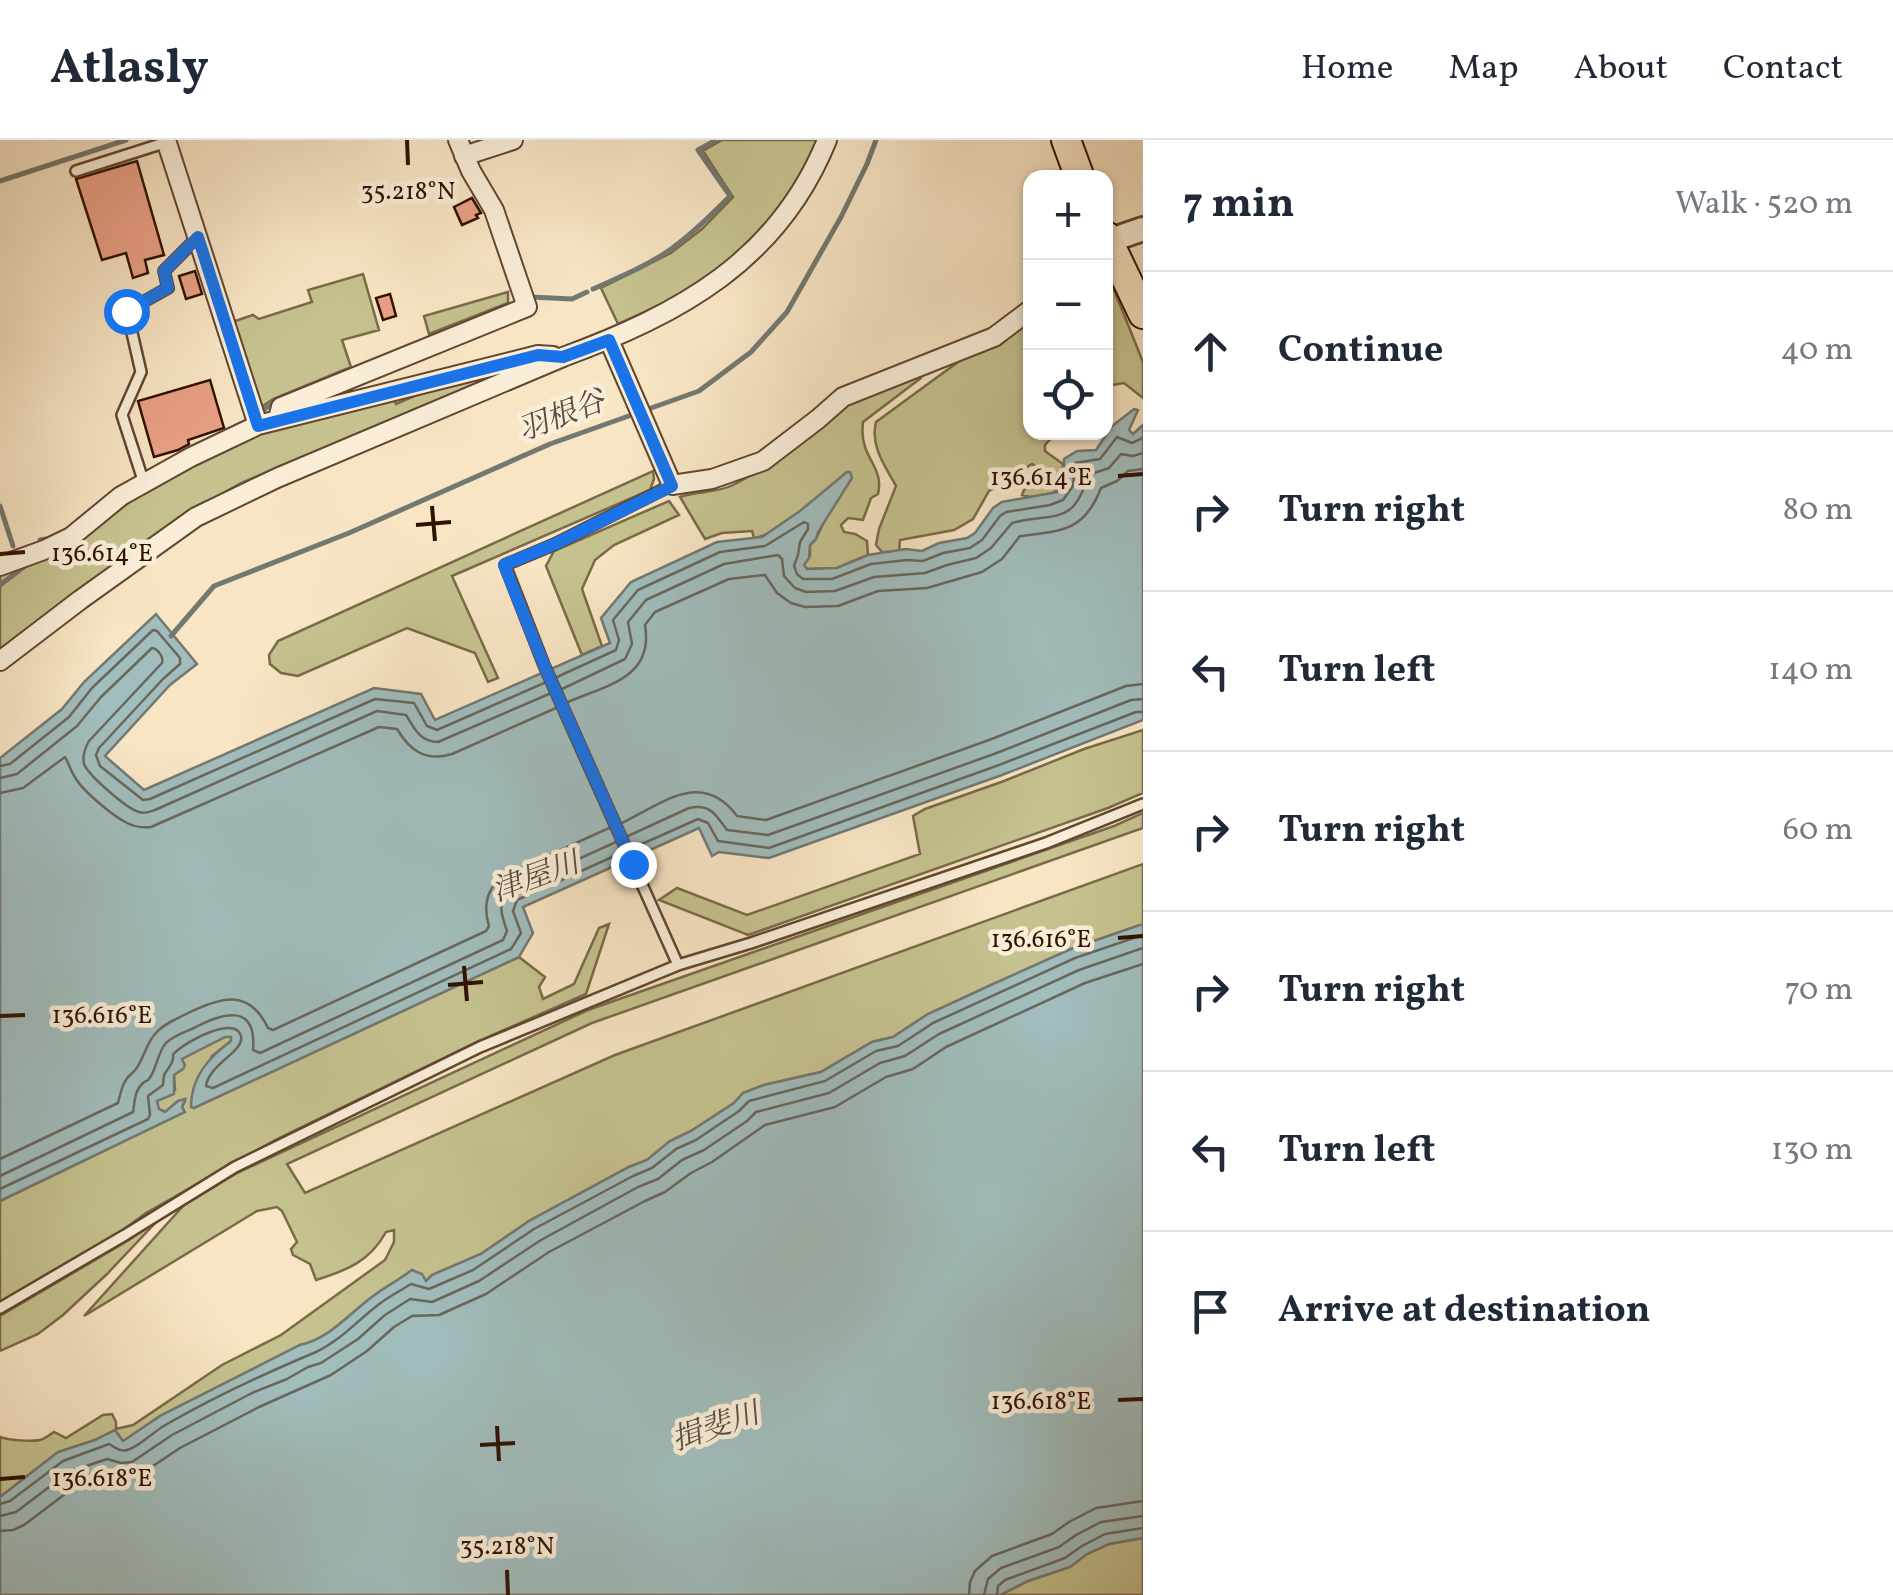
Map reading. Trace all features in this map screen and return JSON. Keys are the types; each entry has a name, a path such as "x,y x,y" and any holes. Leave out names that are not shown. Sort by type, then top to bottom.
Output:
{"main road":[{"path":"1066,140 1077,170"},
{"path":"1113,254 1138,304"}],"street":[{"path":"278,420 282,407 527,307 494,210 461,148 513,140"},
{"path":"0,662 196,517 277,478 563,357 613,348 706,290 769,236 814,173 827,140"},
{"path":"166,141 258,426"},
{"path":"1113,238 1143,229"},
{"path":"613,348 668,477 712,479 762,461 843,397 994,338 1023,315"},
{"path":"0,566 71,536 144,483 258,426 538,355 563,357"}],"lane":[{"path":"76,172 166,141"},
{"path":"144,483 122,415 141,372 126,311 168,288 164,271 198,237"},
{"path":"668,477 555,544 504,565 544,665 678,966"},
{"path":"0,1308 235,1167 480,1046 678,966 1046,843 1143,804"}],"shaded area":[{"path":"722,140 817,140 782,203 737,253 682,292 618,324 601,288 671,253 733,197 703,151"},
{"path":"363,274 379,330 342,340 351,367 260,408 229,323 253,315 259,319 312,302 308,290"},
{"path":"1113,287 1143,362 1143,398 1124,383 1113,385"},
{"path":"508,292 508,303 429,334 424,316"},
{"path":"1023,326 1023,440 1050,440 1045,451 1063,464 1061,487 1043,496 1022,495 1038,481 1038,468 1032,464 989,491 973,519 954,530 900,540 899,552 882,552 876,545 879,529 896,486 877,448 876,422 969,354 1000,345"},
{"path":"528,362 241,483 191,511 0,653 0,571 73,546 137,496 196,462 262,432 392,395 396,404 437,386"},
{"path":"920,373 921,378 863,422 864,444 879,481 878,494 871,498 863,520 848,518 841,525 844,532 867,541 868,555 837,568 807,569 803,565 847,472 802,511 765,535 754,538 752,531 722,533 705,539 680,497 733,485 856,399"},
{"path":"653,471 650,490 452,576 498,678 488,682 475,653 407,628 298,676 281,673 270,664 269,655 278,641"},
{"path":"669,501 679,515 614,545 595,560 582,589 602,646 582,655 546,566 554,551"},
{"path":"1143,730 1143,793 748,935 659,900 677,888 747,915 920,854 913,816 925,809"},
{"path":"1143,813 1143,828 592,1023 287,1164 305,1193 615,1055 1143,864 1143,924 1071,949 928,1014 893,1037 872,1042 821,1072 743,1093 734,1103 670,1141 647,1160 529,1221 481,1254 426,1281 412,1270 320,1337 160,1416 123,1442 115,1430 58,1452 0,1497 0,1437 36,1441 54,1432 66,1438 103,1415 112,1414 116,1429 133,1425 222,1365 281,1335 385,1260 394,1242 394,1230 386,1232 357,1263 316,1280 310,1264 293,1255 291,1249 297,1242 277,1207 257,1211 84,1316 184,1205 237,1173 588,1010"},
{"path":"609,924 586,994 275,1140 0,1303 0,1201 184,1112 185,1101 178,1101 166,1112 158,1109 157,1100 175,1090 174,1074 183,1069 181,1059 231,1036 231,1041 212,1056 192,1102 194,1108 519,957 545,977 539,987 543,999 574,984 599,928"},
{"path":"159,1219 63,1315 38,1334 0,1351 0,1316"},
{"path":"1143,1538 1143,1595 1000,1595 1070,1567 1109,1544"}],"water":[{"name":"津屋川","path":"1134,409 1138,410 1129,430 1133,434 1143,425 1143,720 769,858 719,852 712,856 699,828 523,907 533,933 519,957 194,1108 192,1097 197,1078 231,1037 182,1059 185,1065 174,1075 174,1094 157,1101 159,1109 165,1112 185,1099 185,1112 0,1201 0,758 62,709 84,682 156,614 197,664 170,685 105,756 144,790 374,688 421,694 435,720 610,643 601,618 631,582 717,542 762,537 847,472 852,478 810,545 804,565 807,569 837,568 868,555 906,549 922,551 967,538 1002,502 1057,492 1063,482 1064,459 1077,451 1096,450 1103,440 1113,440 1113,425"},
{"name":"揖斐川","path":"1143,924 1143,1538 1109,1544 1070,1567 1000,1595 0,1595 0,1497 58,1452 115,1430 123,1441 160,1416 320,1337 412,1270 422,1274 426,1281 481,1254 529,1221 647,1160 670,1141 734,1103 743,1093 821,1072 872,1042 893,1037 928,1014 993,984 1071,949"}],"building":[{"path":"137,161 164,255 145,260 148,273 133,278 126,253 102,260 76,179"},
{"path":"472,198 481,213 462,225 454,207"},
{"path":"195,271 202,294 186,299 179,276"},
{"path":"390,294 396,316 383,320 376,298"},
{"path":"210,380 224,428 154,457 138,401"}],"waterway":[{"path":"0,181 126,140"},
{"path":"593,289 671,249 730,196 698,150 716,140"},
{"name":"羽根谷","path":"171,636 214,586 349,533 550,444 699,391 751,352 787,312 841,217 876,140"},
{"path":"531,297 572,299 587,292"},
{"path":"261,411 276,402"},
{"path":"0,506 13,546"},
{"path":"40,540 46,539"},
{"path":"0,585 29,563"}],"route":[{"path":"126,311 168,288 164,271 198,237 258,426 538,355 563,357 609,340 672,486 504,565 633,864"}]}
